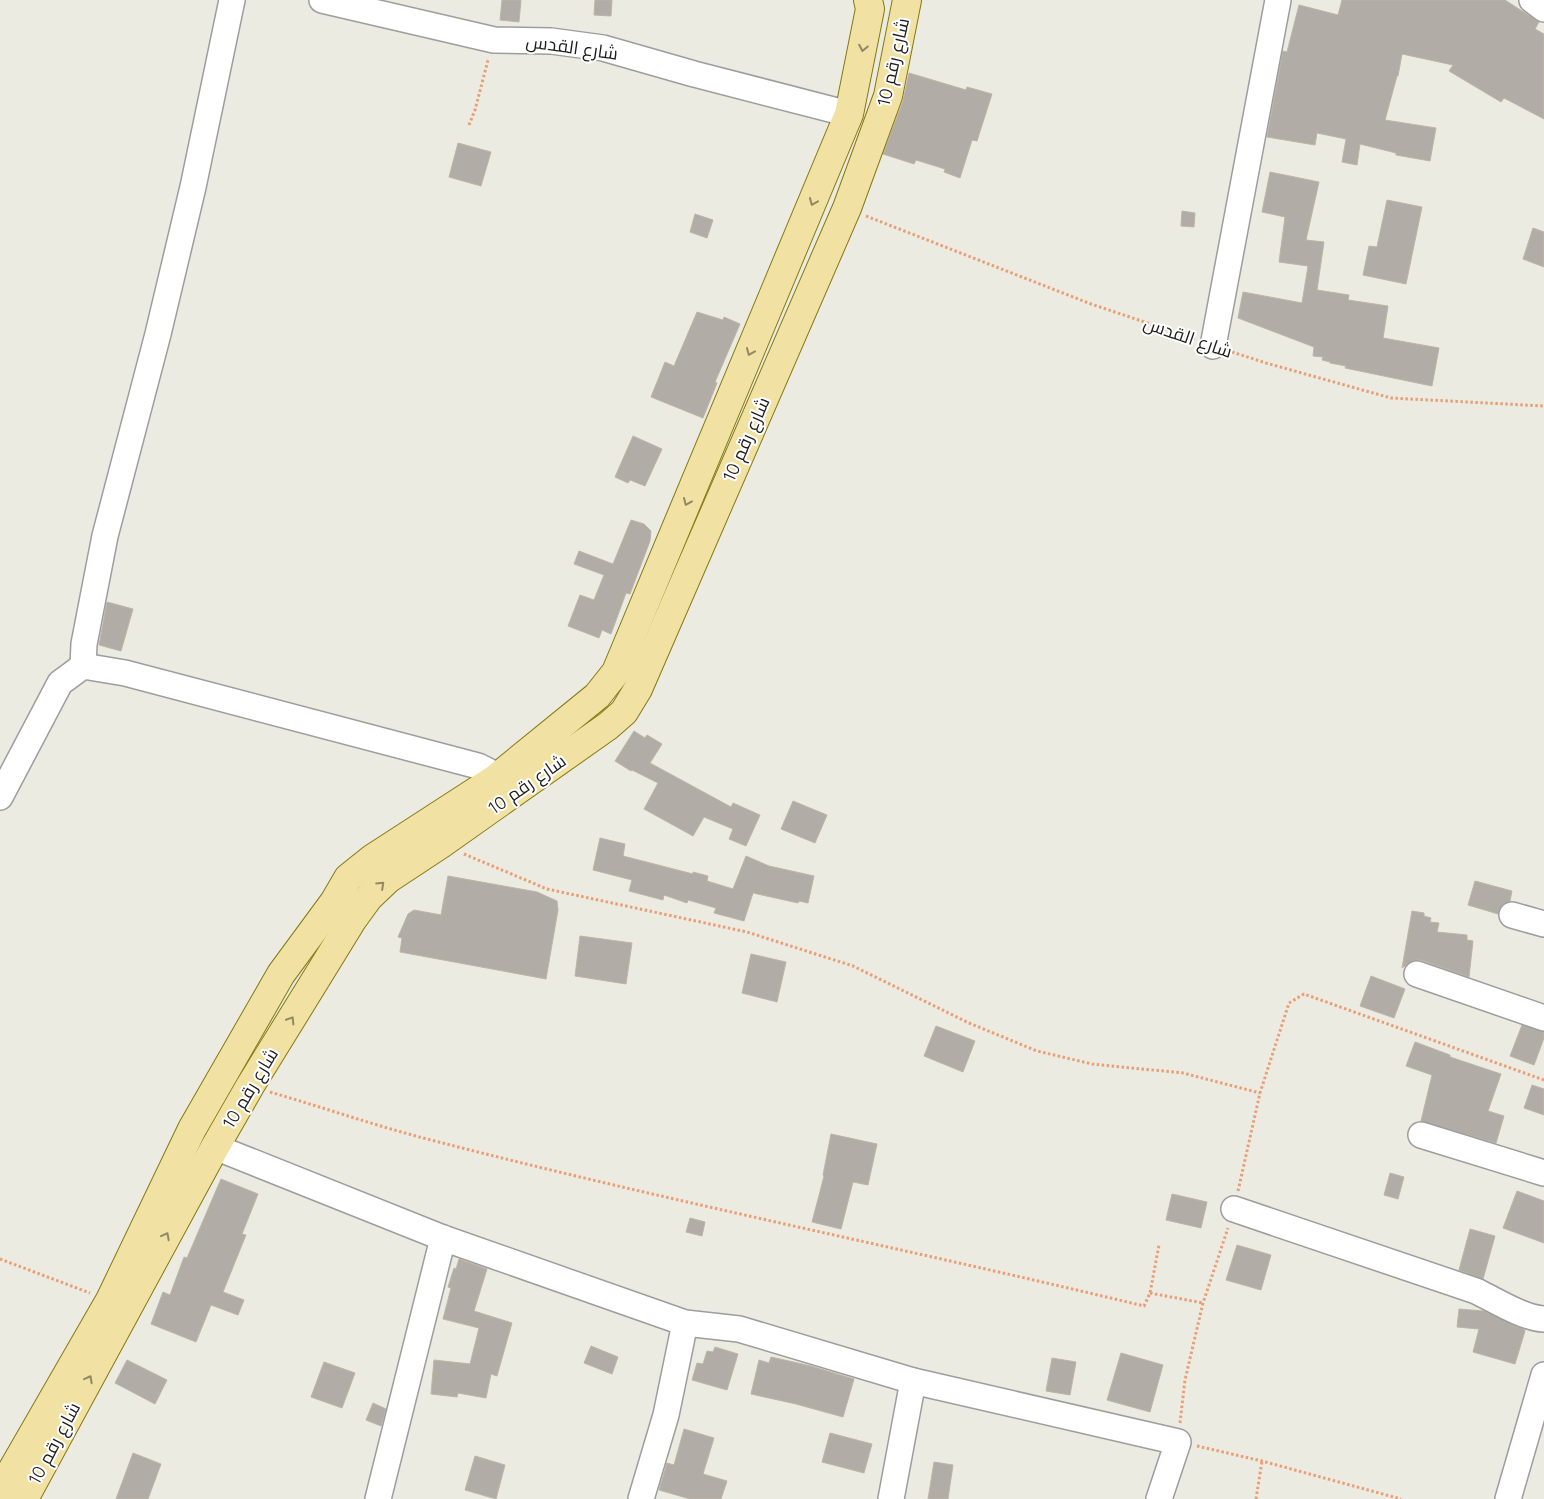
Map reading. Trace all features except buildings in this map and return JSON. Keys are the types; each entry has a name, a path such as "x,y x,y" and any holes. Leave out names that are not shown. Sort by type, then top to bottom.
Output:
{"main road":[{"name":"شارع رقم 10","path":"6,1492 110,1300 192,1129 281,974 334,902 348,878 374,858 495,779 597,696 616,672 849,114 870,9 868,0"},
{"name":"شارع رقم 10","path":"6,1492 250,1086 353,919 369,897 388,879 441,844 608,726 624,712 638,689 847,208 888,96 907,0"}],"street":[{"path":"83,666 84,644 105,536 158,334 193,187 232,0"},
{"path":"1213,346 1278,0"},
{"path":"1532,0 1544,9"},
{"name":"شارع القدس","path":"329,1 494,40 551,41 603,48 694,74 849,114"},
{"path":"0,798 60,684 83,666 125,673 478,766 488,771 495,779"},
{"path":"1512,915 1544,924"},
{"path":"1417,974 1544,1018"},
{"path":"1421,1136 1544,1173"},
{"path":"215,1147 442,1238 685,1323 739,1328 913,1381 1178,1442 1159,1499"},
{"path":"1234,1209 1468,1288 1512,1308 1544,1319"},
{"path":"378,1499 442,1238"},
{"path":"640,1499 666,1415 685,1323"},
{"path":"1508,1499 1544,1374"},
{"path":"891,1499 913,1381"}],"path":[{"path":"469,125 475,110 494,40"},
{"name":"شارع القدس","path":"847,208 1091,304 1266,363 1391,398 1544,406"},
{"path":"441,844 547,889 747,932 853,966 969,1023 1036,1051 1092,1064 1183,1072 1260,1093"},
{"path":"250,1086 433,1140 688,1203 1027,1278 1144,1306 1150,1293 1160,1245"},
{"path":"0,1259 110,1300"},
{"path":"1150,1293 1203,1303"},
{"path":"1256,1499 1262,1461"}]}
